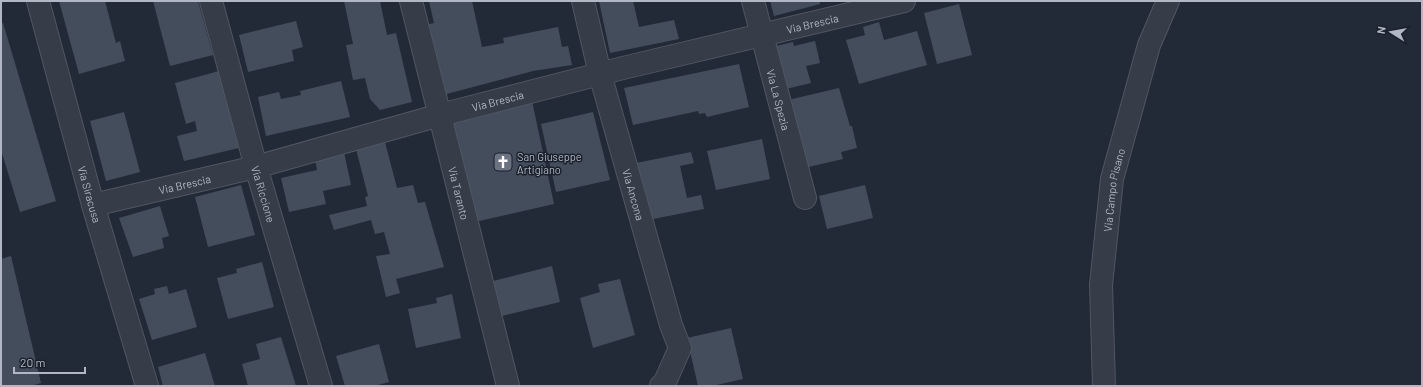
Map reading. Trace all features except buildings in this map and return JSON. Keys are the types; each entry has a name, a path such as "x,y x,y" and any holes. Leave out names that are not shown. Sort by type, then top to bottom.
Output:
{"street":[{"name":"Via Siracusa","path":"38,1 93,204 147,386"},
{"name":"Via Riccione","path":"210,1 256,167 321,386"},
{"name":"Via Taranto","path":"411,1 508,386"},
{"name":"Via Ancona","path":"583,1 600,74 669,318 680,348 663,385"},
{"name":"Via La Spezia","path":"754,1 761,34 805,198"},
{"name":"Via Brescia","path":"93,204 256,167 440,115 600,74 761,34 904,1"},
{"name":"Via Campo Pisano","path":"1104,386 1101,285 1112,179 1149,45 1168,1"}],"place":[{"name":"San Giuseppe Artigiano","path":"503,162"}]}
